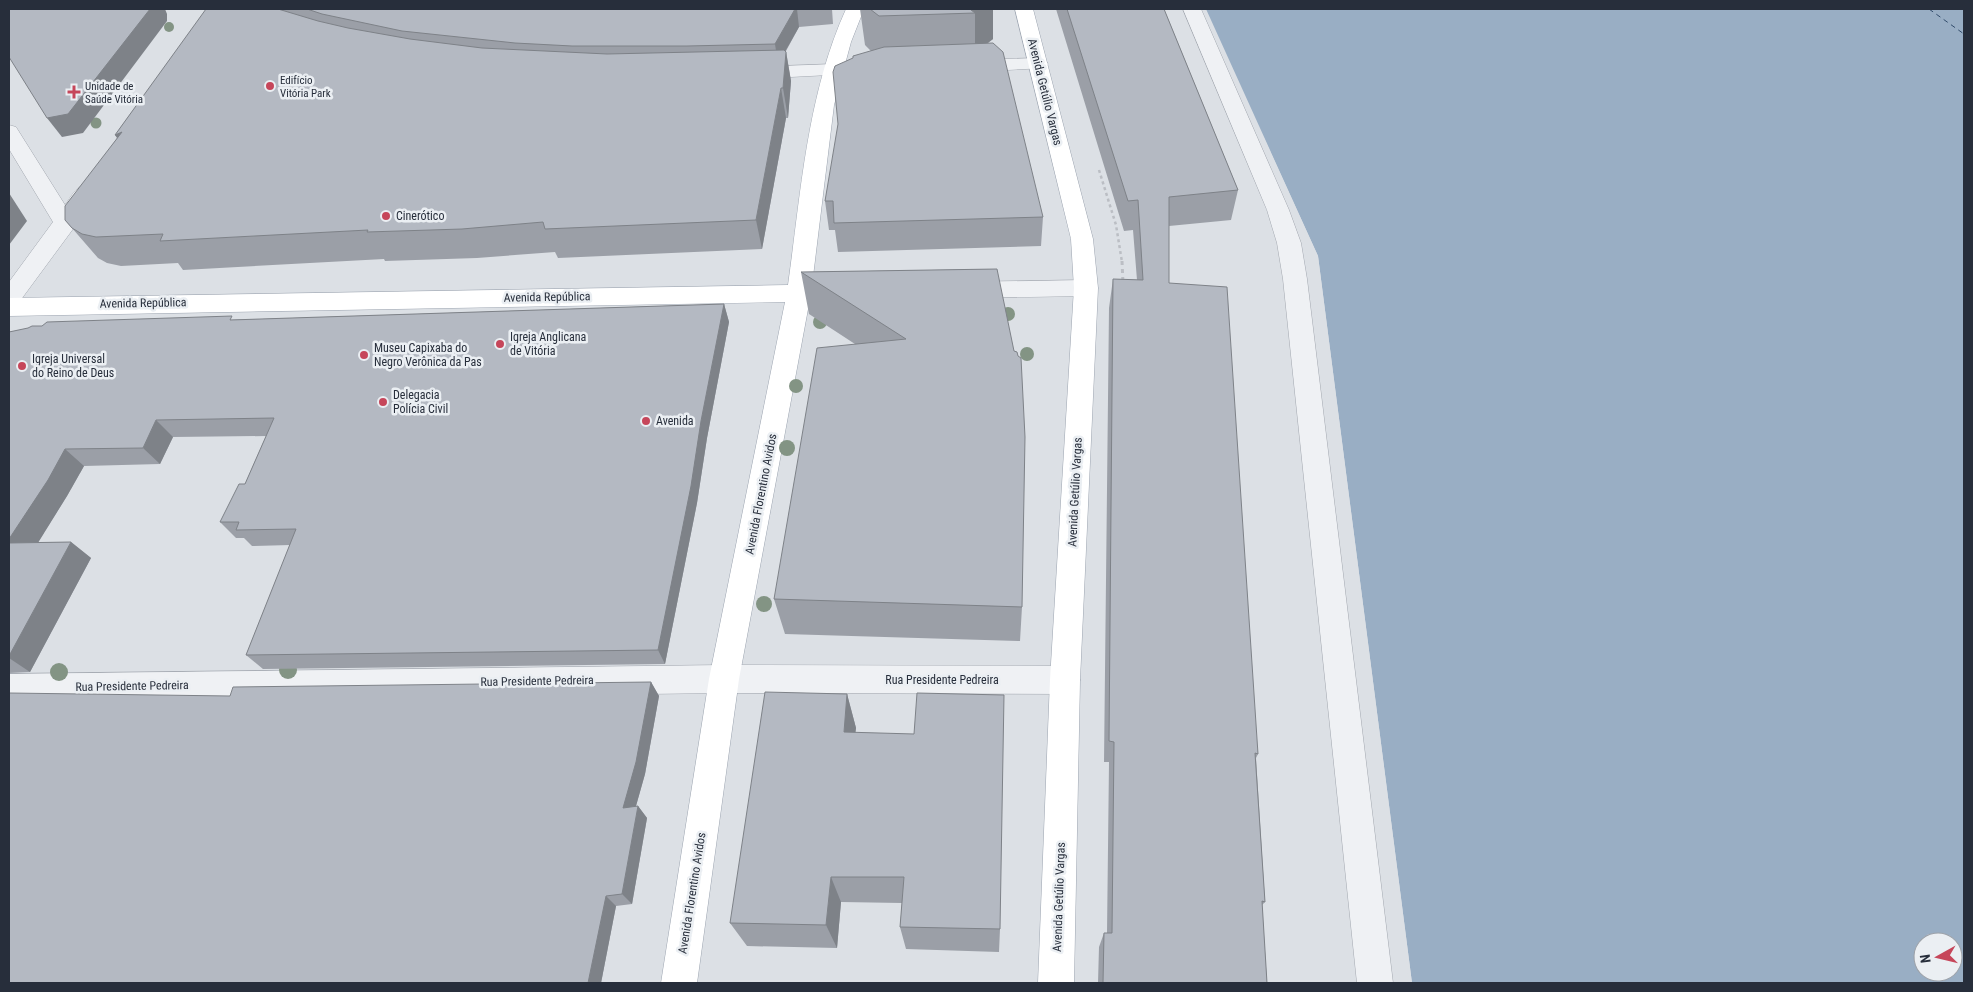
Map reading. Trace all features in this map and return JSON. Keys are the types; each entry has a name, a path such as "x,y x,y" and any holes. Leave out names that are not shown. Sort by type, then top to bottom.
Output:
{"main road":[{"name":"Avenida Florentino Avidos","path":"679,983 724,679 809,292 824,104 841,42 855,9"},
{"name":"Avenida Getúlio Vargas","path":"1024,9 1082,239 1086,288 1065,680 1056,983"},
{"name":"Avenida República","path":"9,307 809,292"}],"street":[{"path":"1192,9 1278,210 1289,243 1295,279 1375,983"},
{"path":"950,66 1038,64"},
{"path":"736,74 881,68"},
{"path":"9,132 65,224"},
{"path":"9,299 98,176"},
{"path":"942,290 1086,288"},
{"name":"Rua Presidente Pedreira","path":"9,688 724,679 1065,680"}],"water":[{"path":"1206,9 1964,9 1964,983 1412,983 1318,256"}],"pier":[{"path":"1261,138 1264,138 1318,256 1412,983 1409,983 1316,257"}],"building":[{"name":"Unidade de Saúde Vitória","path":"9,9 150,9 68,114 47,118 9,57"},
{"path":"206,9 278,9 348,28 410,39 482,48 607,54 784,50 786,52 783,88 781,88 756,220 545,229 543,222 462,229 367,232 368,230 160,241 163,234 96,237 82,234 72,228 65,220 65,206 122,132 115,135"},
{"path":"307,9 795,9 775,44 572,46 515,43 402,31"},
{"path":"870,9 972,9 975,13 879,16"},
{"path":"1067,9 1164,9 1238,190 1169,197 1169,283 1227,287 1258,754 1255,753 1265,902 1262,901 1267,983 1103,983 1104,933 1112,933 1114,742 1109,741 1113,279 1143,280 1138,200 1128,201"},
{"path":"993,43 1003,52 1043,217 834,223 833,201 825,201 838,124 833,72 835,66 853,58 853,56 884,47"},
{"path":"997,269 1014,351 1021,358 1025,437 1022,607 774,599 817,348 906,339 801,272"},
{"path":"724,304 701,421 691,486 658,650 246,655 296,529 236,530 239,522 220,522 239,484 245,484 274,418 156,420 143,448 65,449 48,480 9,539 9,332 32,326 42,326 47,322 232,316 230,320"},
{"path":"71,542 9,656 9,543"},
{"path":"651,682 636,762 623,808 638,806 622,894 606,896 588,983 9,983 9,693 230,696 233,687"},
{"path":"765,692 847,694 844,732 914,734 917,693 1004,695 1000,929 900,927 904,877 831,877 826,925 730,923"}],"ferry route":[{"path":"1929,9 1964,34"}],"place":[{"name":"Edifício Vitória Park","path":"270,86"},
{"name":"Unidade de Saúde Vitória","path":"74,92"},
{"name":"Cinerótico","path":"386,216"},
{"name":"Igreja Anglicana de Vitória","path":"500,344"},
{"name":"Museu Capixaba do Negro Verônica da Pas","path":"364,355"},
{"name":"Igreja Universal do Reino de Deus","path":"22,366"},
{"name":"Delegacia Polícia Civil","path":"383,402"},
{"name":"Avenida","path":"646,421"}]}
